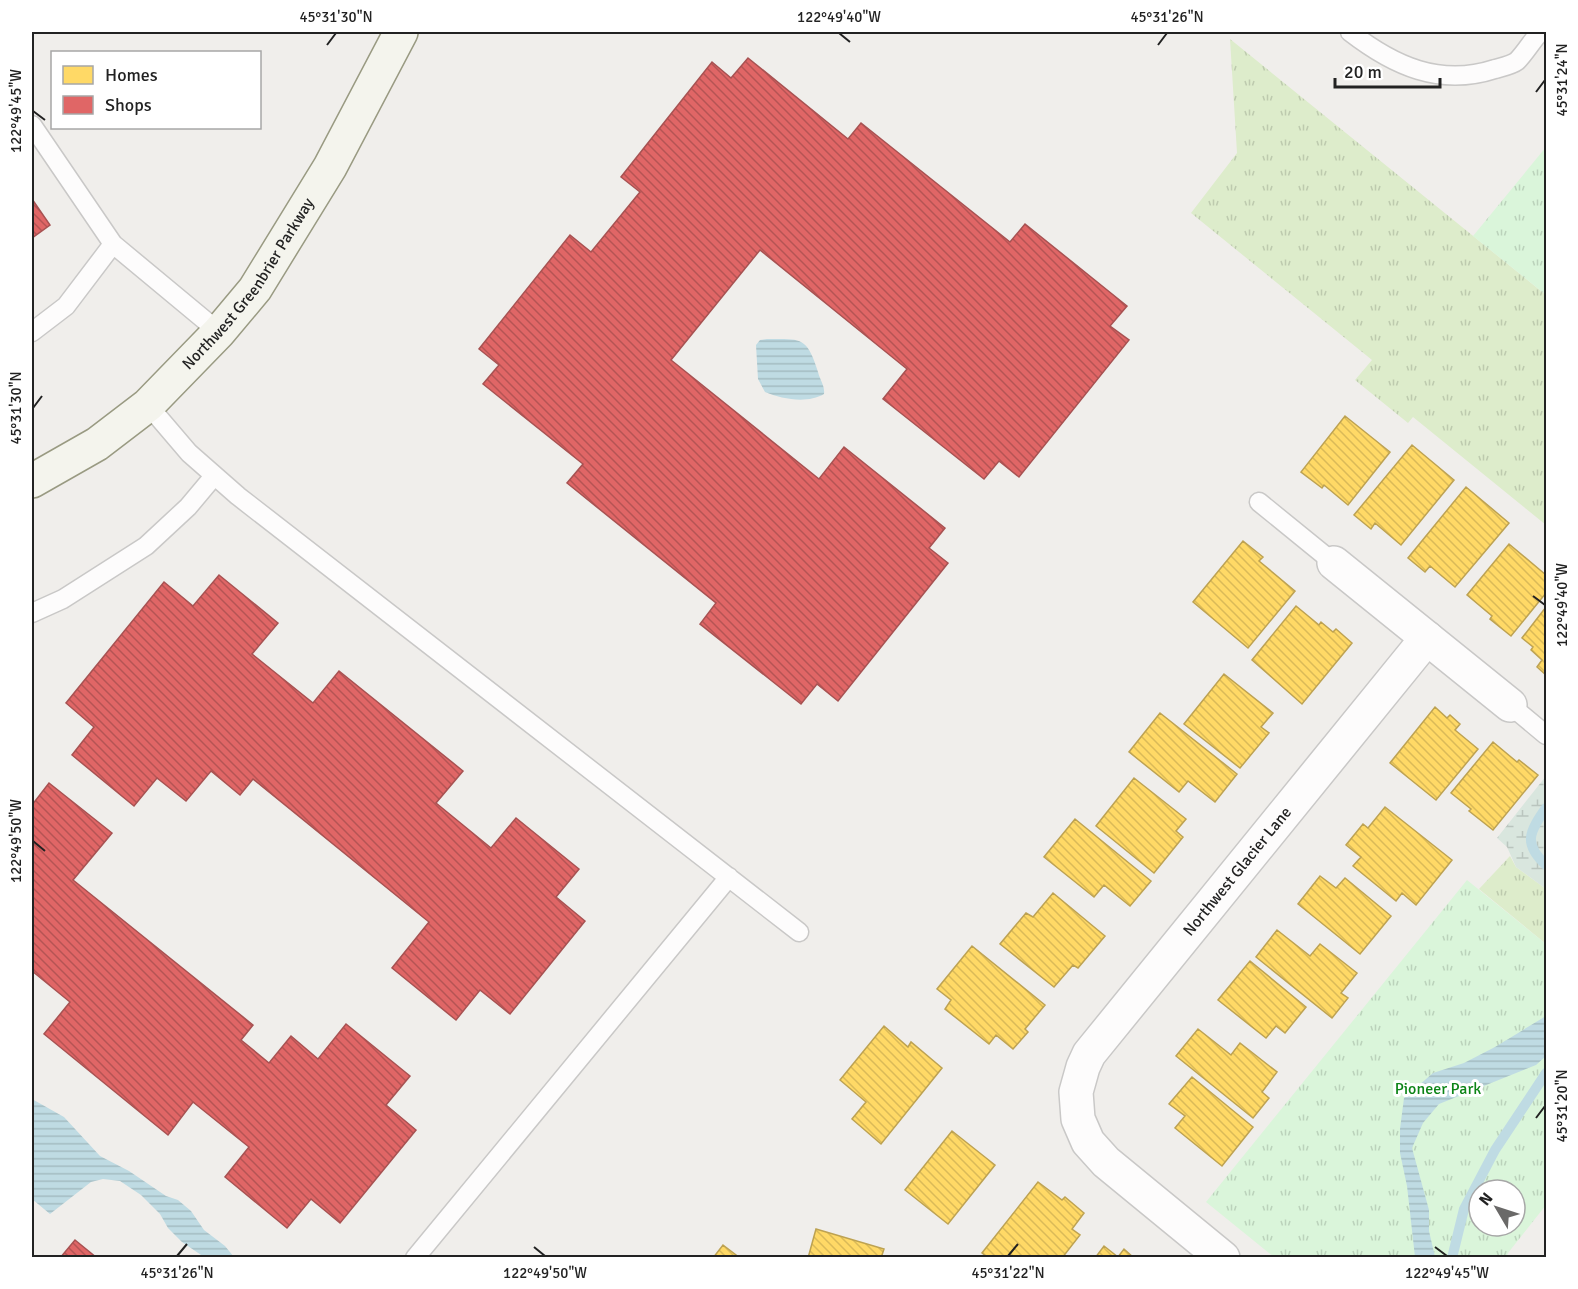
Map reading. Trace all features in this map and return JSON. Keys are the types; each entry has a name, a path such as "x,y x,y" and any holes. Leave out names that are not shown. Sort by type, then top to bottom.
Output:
{"street":[{"name":"Northwest Greenbrier Parkway","path":"32,481 97,444 148,405 219,332 255,289 330,167 401,32"},
{"path":"1334,563 1510,705"},
{"name":"Northwest Glacier Lane","path":"1223,1257 1106,1162 1088,1142 1078,1119 1076,1092 1083,1066 1089,1054 1427,638"}],"lane":[{"path":"1350,32 1374,50 1411,69 1447,77 1480,74 1516,62 1539,32"},
{"path":"32,125 112,244 219,332"},
{"path":"32,332 66,306 112,244"},
{"path":"148,405 189,453 214,476 799,932"},
{"path":"32,613 63,599 146,546 188,507 214,476"},
{"path":"1259,502 1334,563"},
{"path":"1510,705 1546,735"},
{"path":"415,1257 729,877"}],"green space":[{"path":"1230,39 1546,295 1546,525 1413,417 1408,423 1355,380 1372,360 1191,213 1237,153"},
{"path":"1546,147 1546,295 1473,236"},
{"path":"1546,776 1546,889 1516,867 1507,847 1497,838"},
{"path":"1510,856 1516,867 1546,889 1546,944 1479,889"},
{"name":"Pioneer Park","path":"1467,880 1546,944 1546,1205 1527,1229 1527,1178 1467,1178 1467,1238 1520,1238 1506,1257 1274,1257 1206,1202"}],"water":[{"path":"760,340 795,340 806,346 814,360 824,394 802,400 779,397 765,392 758,379 756,345"},
{"path":"1546,1016 1546,1056 1536,1065 1439,1104 1423,1123 1412,1148 1429,1210 1429,1231 1435,1257 1415,1257 1407,1186 1400,1153 1404,1098 1433,1073 1464,1063"},
{"path":"32,1099 64,1117 100,1156 129,1171 166,1196 178,1200 191,1211 204,1230 225,1246 234,1257 204,1257 182,1242 168,1228 160,1214 141,1195 120,1181 103,1179 91,1182 50,1214 32,1199"}],"building: Homes":[{"path":"1345,416 1390,452 1348,505 1324,485 1322,488 1301,472"},
{"path":"1412,445 1454,480 1401,545 1375,523 1371,529 1354,515"},
{"path":"1466,487 1509,523 1455,587 1430,566 1425,572 1408,558"},
{"path":"1243,541 1263,557 1259,561 1295,591 1248,648 1193,602"},
{"path":"1509,544 1546,575 1546,593 1511,636 1490,619 1492,616 1467,595"},
{"path":"1296,606 1319,625 1321,622 1333,632 1336,629 1352,643 1302,704 1252,660"},
{"path":"1546,607 1546,675 1537,667 1542,660 1531,650 1533,647 1522,638"},
{"path":"1224,674 1273,713 1261,727 1269,733 1240,768 1184,724"},
{"path":"1435,707 1447,718 1450,715 1460,724 1455,730 1478,749 1436,800 1390,763"},
{"path":"1160,713 1237,774 1215,802 1188,781 1179,792 1129,752"},
{"path":"1493,742 1517,762 1519,760 1538,775 1493,830 1451,793"},
{"path":"1134,778 1186,819 1176,831 1183,837 1154,873 1096,826"},
{"path":"1385,807 1452,860 1416,905 1402,893 1396,901 1353,866 1361,857 1346,845 1363,824 1368,828"},
{"path":"1075,819 1151,881 1130,906 1104,885 1094,897 1044,857"},
{"path":"1320,876 1336,888 1345,878 1391,916 1360,954 1298,904"},
{"path":"1053,893 1105,936 1078,968 1073,965 1054,987 1000,944 1026,913 1033,917"},
{"path":"1277,930 1310,956 1320,944 1357,973 1341,993 1348,998 1332,1018 1256,957"},
{"path":"972,946 1045,1005 1025,1029 1028,1032 1013,1049 996,1035 989,1044 945,1009 951,1000 937,989"},
{"path":"1250,961 1306,1007 1285,1033 1276,1026 1266,1038 1218,1000"},
{"path":"884,1026 908,1047 911,1042 942,1068 881,1144 852,1119 866,1102 840,1080"},
{"path":"1198,1029 1231,1055 1240,1043 1277,1072 1262,1092 1269,1098 1253,1118 1176,1056"},
{"path":"1192,1077 1253,1127 1222,1166 1175,1128 1185,1116 1169,1104"},
{"path":"952,1131 995,1165 948,1224 905,1190"},
{"path":"1038,1182 1062,1200 1065,1197 1084,1213 1072,1229 1080,1235 1062,1258 988,1258 982,1253"},
{"path":"816,1229 884,1249 881,1258 808,1258"},
{"path":"723,1245 740,1258 713,1258"},
{"path":"1104,1246 1118,1257 1124,1249 1134,1258 1095,1258"}],"building: Shops":[{"path":"748,58 848,139 861,123 1010,242 1025,224 1127,306 1110,326 1129,340 1019,477 999,461 984,479 883,399 907,369 760,250 671,360 819,479 844,447 945,528 929,548 948,563 838,701 817,684 801,704 700,624 716,603 567,483 583,464 483,384 499,365 479,349 570,235 591,252 640,192 621,177 712,62 731,78"},
{"path":"32,199 50,225 32,238"},
{"path":"219,575 278,623 252,654 313,703 339,671 463,771 436,803 491,848 516,818 579,869 556,897 585,921 510,1014 480,990 456,1020 392,968 429,922 253,779 240,795 211,771 186,801 157,778 134,806 72,755 94,727 66,703 164,582 193,606"},
{"path":"49,783 112,833 73,880 253,1025 241,1040 269,1063 291,1036 318,1059 346,1024 410,1076 386,1105 416,1130 340,1223 311,1199 287,1228 225,1177 249,1147 193,1102 168,1135 44,1034 70,1002 32,971 32,805"},
{"path":"75,1240 97,1258 60,1258"}],"waterway":[{"path":"1546,808 1532,831 1531,838 1534,851 1546,865"},
{"path":"1452,1258 1464,1209 1495,1150 1546,1073"}]}
